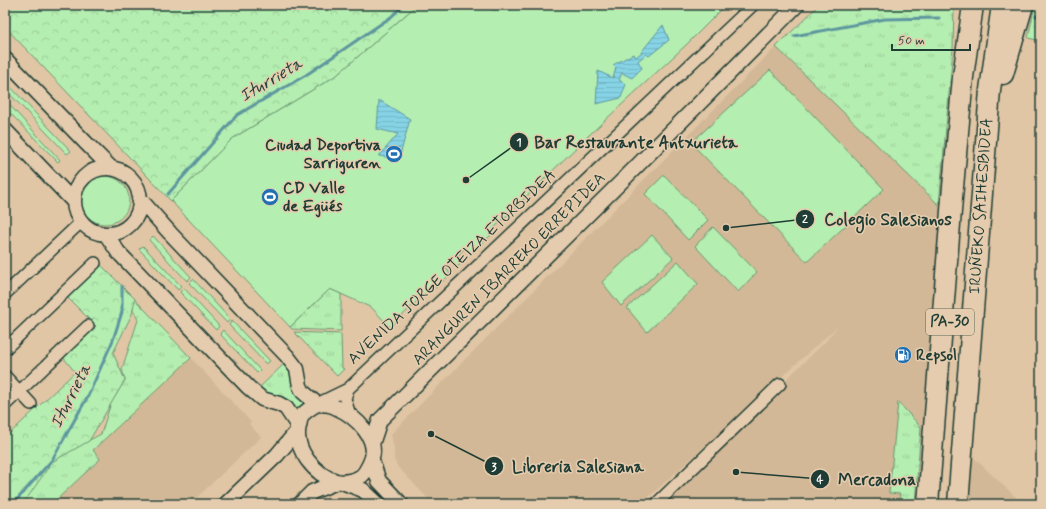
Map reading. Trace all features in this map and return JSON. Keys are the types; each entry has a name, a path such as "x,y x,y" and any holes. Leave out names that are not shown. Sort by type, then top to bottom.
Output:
{"highway":[{"path":"964,5 961,62 964,77"},
{"path":"928,504 952,198 973,5"},
{"name":"IRUÑEKO SAIHESBIDEA","path":"936,504 963,139 980,5"},
{"name":"IRUÑEKO SAIHESBIDEA","path":"958,504 990,90 1002,5"},
{"path":"972,330 981,298 1004,70 1023,5"}],"street":[{"name":"AVENIDA JORGE OTEIZA ETORBIDEA","path":"317,404 348,389 753,5"},
{"name":"ARANGUREN IBARREKO ERREPIDEA","path":"380,420 631,172 797,5"},
{"path":"5,59 111,168"},
{"path":"5,130 74,202"},
{"path":"102,168 111,168 122,172 130,178 136,187 139,198 139,209 134,219 127,227 117,232 106,234 96,232 81,222 76,213 74,202 78,184 92,171 102,168"},
{"path":"139,198 287,356 297,369 300,386 303,392 317,404 335,406 354,417 369,436 372,444 372,462 360,477 339,482 312,492 300,504"},
{"path":"5,294 81,222"},
{"path":"106,234 118,252 248,388 262,399 279,404 286,408 296,423 302,452 312,465 312,492"},
{"path":"5,349 95,263"},
{"path":"5,405 88,326"},
{"path":"5,376 31,404"},
{"path":"656,504 780,384"},
{"name":"AVENIDA JORGE OTEIZA ETORBIDEA","path":"348,389 345,399 354,417"},
{"path":"226,504 277,455 298,430 301,416 317,404"},
{"path":"354,417 380,420 372,444"},
{"path":"277,455 297,453 312,465 339,482 363,490 378,504"},
{"path":"372,462 379,481 401,504"}],"shaded area":[{"path":"776,47 947,213 930,504 656,504 824,343 838,326 641,504 433,504 397,466 394,459 391,434"},
{"path":"191,358 251,422 249,424 261,437 190,504 52,504 100,459 92,451"},
{"path":"972,456 1021,502 1021,504 968,504"}],"green space":[{"path":"5,5 417,5 337,75 232,139 171,201 5,27"},
{"name":"Ciudad Deportiva Sarriguren","path":"417,5 479,5 493,10 508,10 518,5 726,5 686,45 588,136 491,231 493,233 471,254 465,248 458,255 464,261 457,267 451,261 445,267 450,274 436,288 433,286 390,327 372,308 330,289 290,327 171,201 232,139 337,75"},
{"path":"819,5 954,5 953,49 939,205 776,47"},
{"path":"1035,5 1041,5 1041,41 1028,38"},
{"path":"770,70 884,189 807,262 691,143"},
{"path":"5,81 71,151 67,154 5,89"},
{"path":"5,100 60,160 58,162 5,108"},
{"path":"664,175 708,220 688,240 645,194"},
{"path":"105,176 114,178 122,183 127,191 129,200 127,209 122,217 114,222 105,224 96,222 88,217 83,209 81,200 83,191 88,183 96,178"},
{"path":"713,227 757,272 738,292 695,246"},
{"path":"652,235 673,258 621,306 602,282"},
{"path":"153,236 191,277 187,281 149,240"},
{"path":"143,246 181,286 178,290 139,249"},
{"path":"678,261 698,284 647,332 627,308"},
{"path":"101,265 135,299 132,314 113,353 125,380 89,441 52,462 23,504 5,504 5,438 75,372 63,357 96,326 66,296"},
{"path":"193,279 230,319 227,323 189,283"},
{"path":"122,286 191,358 93,450 100,459 52,504 22,504 52,460 101,434 111,403 125,380 122,369 138,320"},
{"path":"184,288 219,326 216,330 180,292"},
{"path":"330,289 341,294 341,331 292,329 290,327"},
{"path":"232,321 270,361 266,364 229,325"},
{"path":"223,330 260,370 257,373 220,334"},
{"path":"294,332 341,334 342,368 344,369 337,376"},
{"path":"286,362 289,366 294,391 305,402 296,409 288,400 268,395 258,389"},
{"path":"898,402 921,427 915,504 899,504 900,494 889,493"}],"water":[{"path":"663,25 669,40 649,56 646,54 638,61 642,68 632,78 622,73 619,80 626,84 621,98 596,104 598,71 613,78 616,68 613,65 633,54 636,57 642,52"},
{"path":"379,100 410,119 399,159 379,156 398,134 377,129"}],"waterway":[{"name":"Iturrieta","path":"168,194 237,115 306,75 391,17 404,5"},
{"name":"Iturrieta","path":"1036,16 1041,16"},
{"name":"Iturrieta","path":"794,36 885,19 939,18"},
{"name":"Iturrieta","path":"13,504 52,460 88,396 113,340 122,312 122,286"}],"place":[{"name":"Ciudad Deportiva Sarriguren","path":"394,154"},
{"name":"Bar Restaurante Antxurieta","path":"466,180"},
{"name":"CD Valle de Egüés","path":"270,197"},
{"name":"Colegio Salesianos","path":"726,228"},
{"name":"Repsol","path":"903,355"},
{"name":"Libreria Salesiana","path":"431,434"},
{"name":"Mercadona","path":"736,472"}]}
